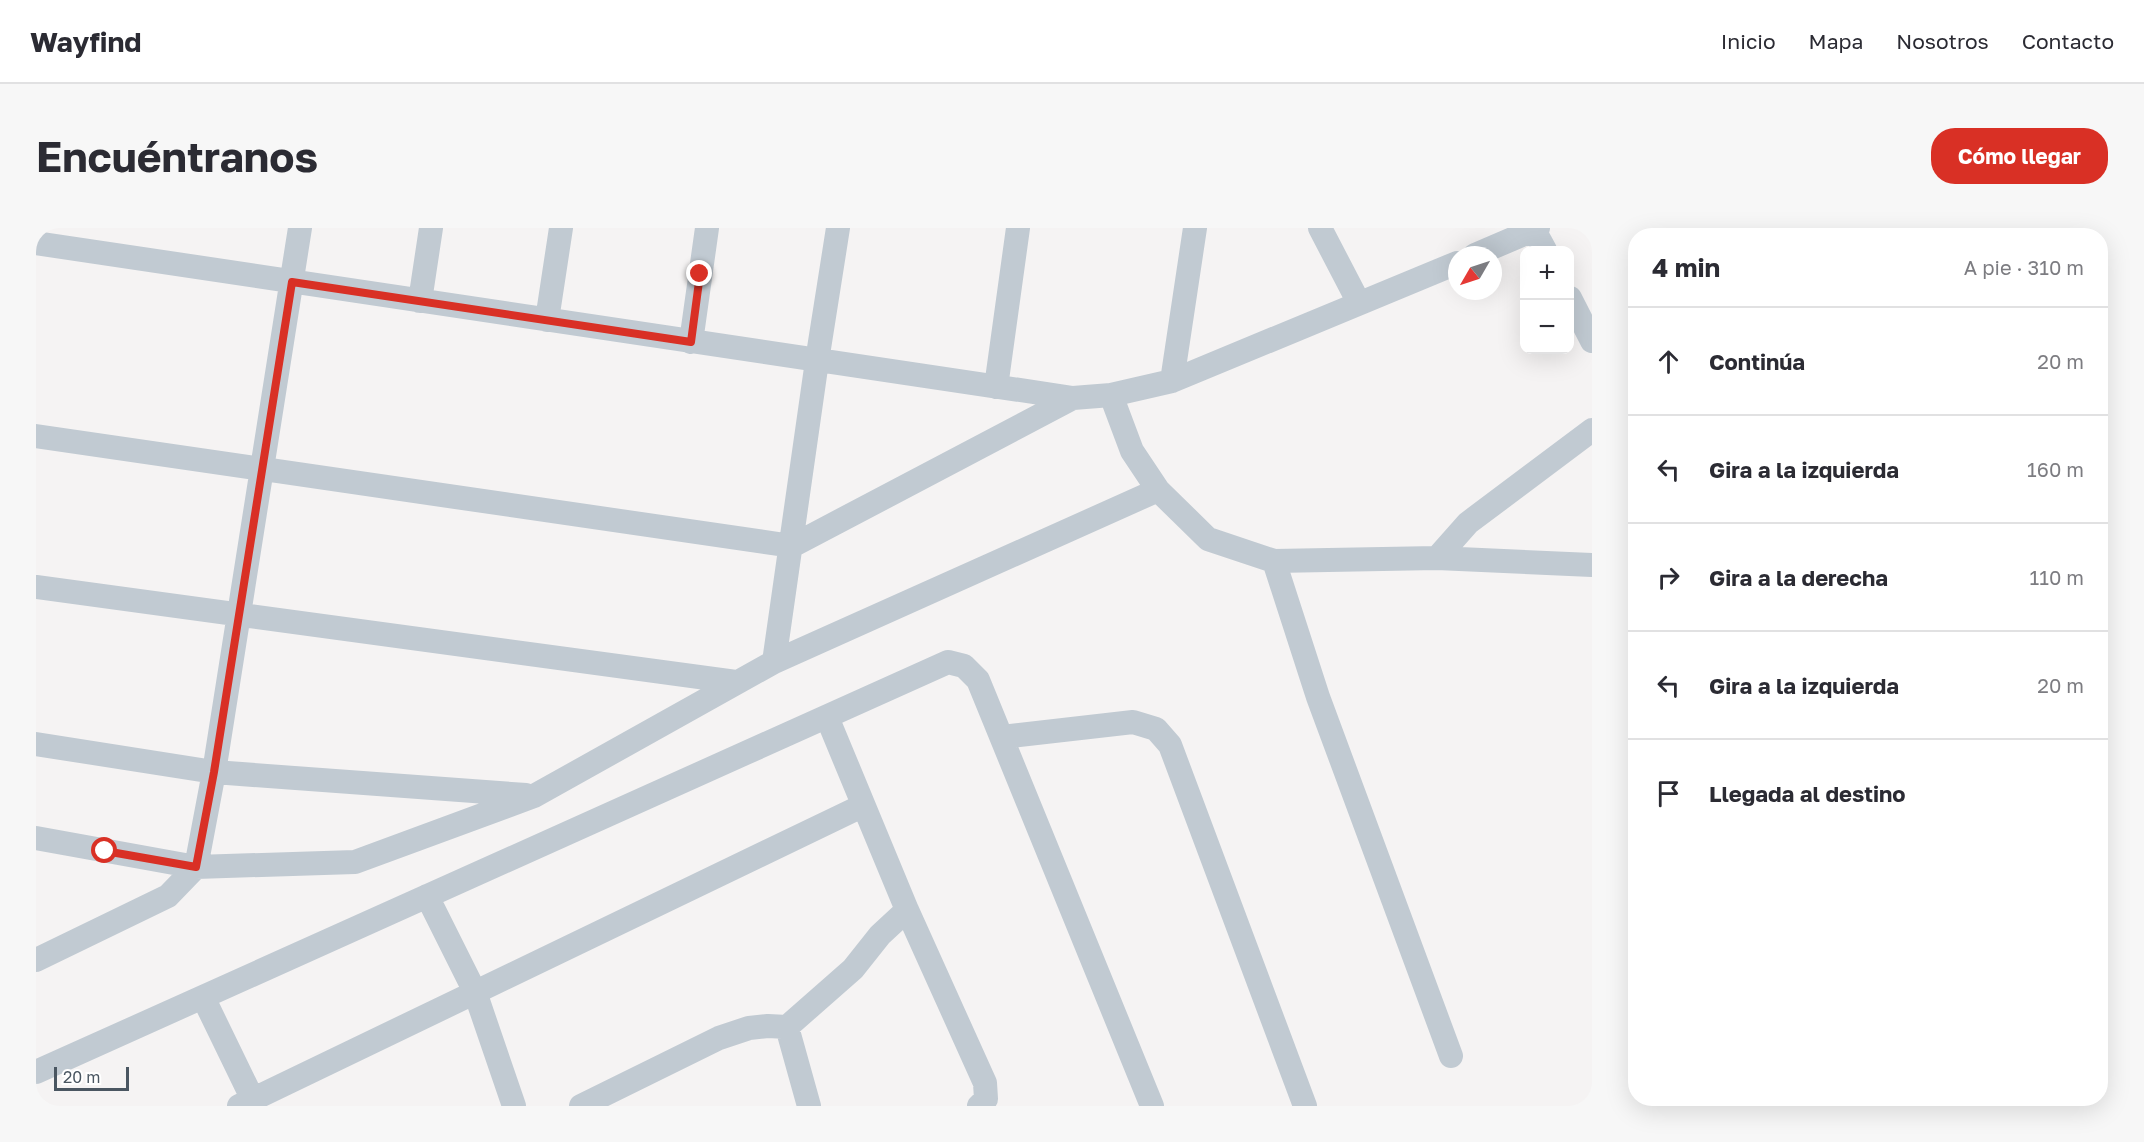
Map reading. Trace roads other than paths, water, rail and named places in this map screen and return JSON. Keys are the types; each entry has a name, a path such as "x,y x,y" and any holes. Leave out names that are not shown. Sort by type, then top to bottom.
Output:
{"street":[{"path":"36,960 168,896 196,867 214,772 300,228"},
{"path":"420,301 431,228"},
{"path":"547,320 561,228"},
{"path":"691,342 707,228"},
{"path":"774,662 838,228"},
{"path":"996,387 1018,228"},
{"path":"1172,381 1195,228"},
{"path":"1320,228 1359,303"},
{"path":"1502,246 1538,234"},
{"path":"36,243 1073,398 1111,394 1172,381 1448,267"},
{"path":"1570,300 1592,341"},
{"path":"1111,394 1132,451 1158,490 1208,539 1274,561 1437,558 1592,565"},
{"path":"36,436 792,546 1073,398"},
{"path":"1437,558 1468,523 1592,430"},
{"path":"36,838 196,867 355,862 534,796 774,662 1158,490"},
{"path":"1274,561 1318,697 1451,1056"},
{"path":"36,587 736,682"},
{"path":"36,1072 948,663 964,666 978,680 1152,1106"},
{"path":"826,717 907,910 985,1083 986,1100 979,1106"},
{"path":"1002,737 1133,722 1156,729 1170,745 1305,1106"},
{"path":"36,744 214,772 534,796"},
{"path":"202,997 246,1103 862,806"},
{"path":"427,896 475,992 514,1106"},
{"path":"581,1106 719,1038 749,1028 787,1027 853,969 880,935 907,910"},
{"path":"787,1027 809,1106"}]}
